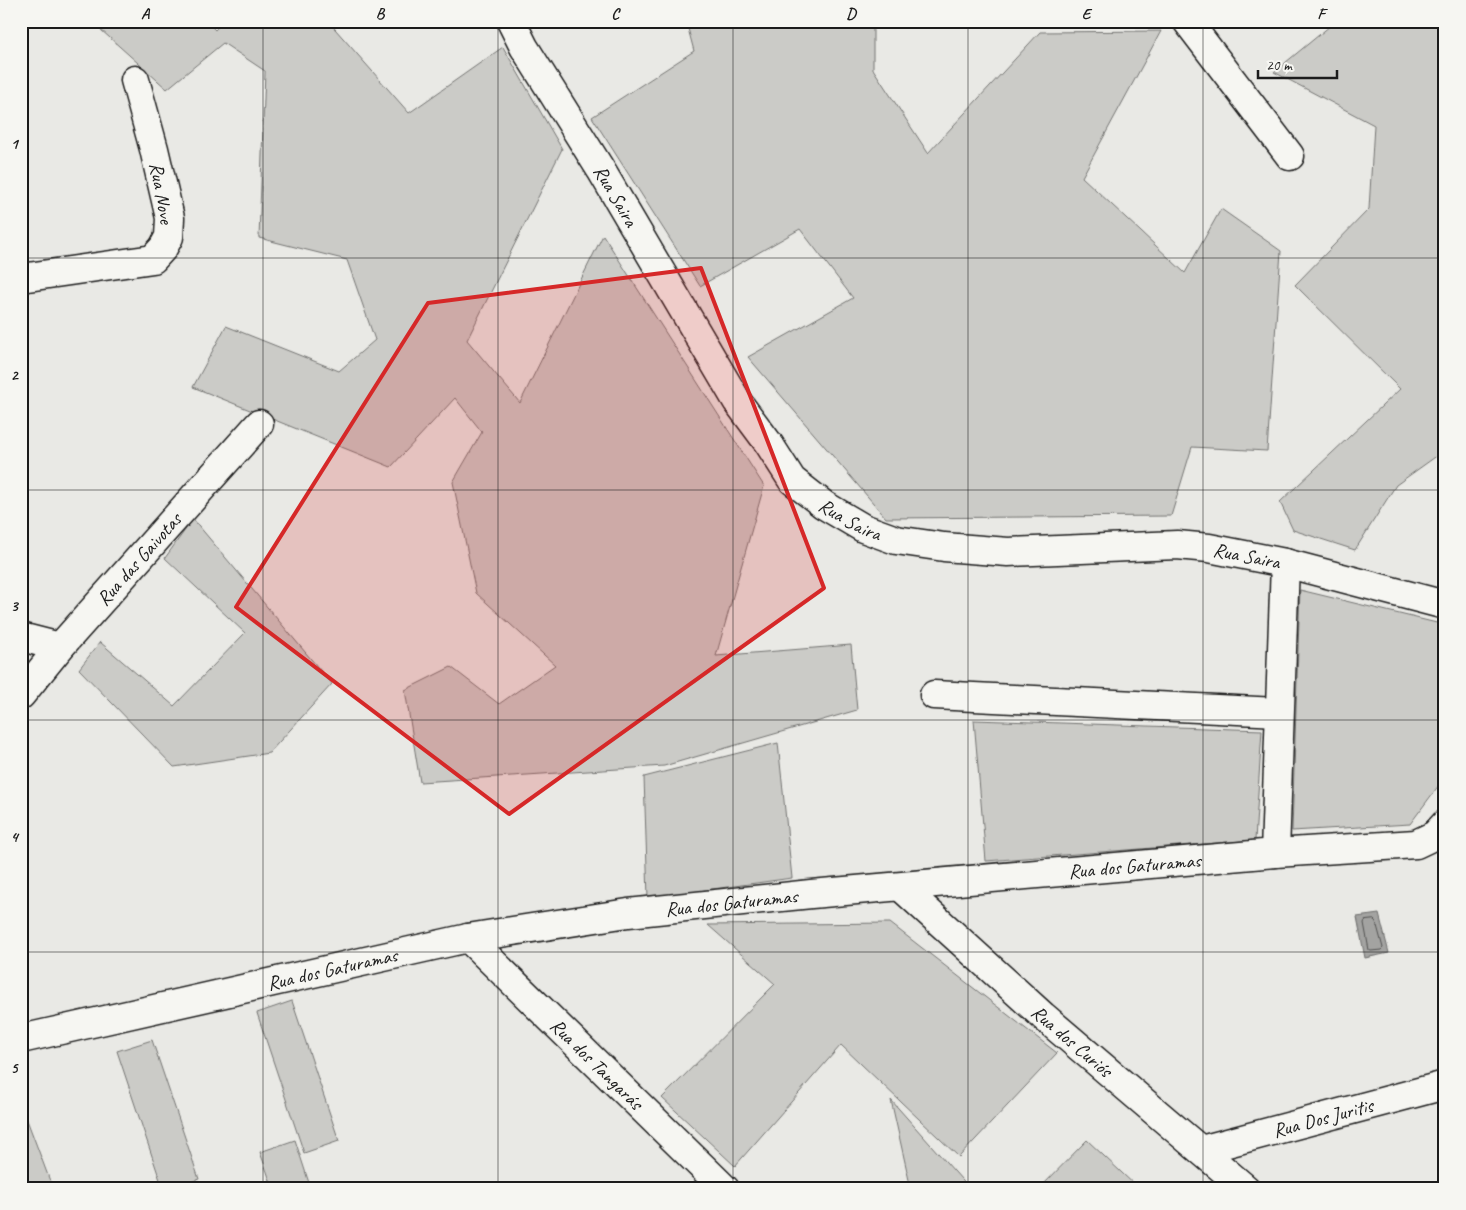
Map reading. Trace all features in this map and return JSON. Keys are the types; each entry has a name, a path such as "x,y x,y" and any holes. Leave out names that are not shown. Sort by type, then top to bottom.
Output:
{"street":[{"name":"Rua Saira","path":"511,21 524,48 601,170 737,400 792,480 824,506 863,528 896,540 944,547 1008,552 1177,545 1209,548 1285,563 1445,605"},
{"path":"1187,21 1290,156"},
{"name":"Rua Nove","path":"21,278 152,259 164,248 169,237 170,218 135,80"},
{"name":"Rua das Gaivotas","path":"21,695 60,647 259,424"},
{"path":"1275,854 1285,563"},
{"path":"21,637 60,647"},
{"path":"934,696 1279,712"},
{"name":"Rua dos Gaturamas","path":"21,1039 468,938 628,913 812,894 1275,854 1416,844 1435,835 1445,824"},
{"name":"Rua dos Curiós","path":"901,887 1051,1022 1246,1189"},
{"name":"Rua dos Tangarás","path":"468,938 723,1188"},
{"name":"Rua Dos Juritis","path":"1201,1150 1445,1085"}],"highlighted area":[{"path":"701,268 824,588 509,814 236,607 428,303"}],"shaded area":[{"path":"91,21 206,21 215,30 224,21 328,21 409,113 503,47 562,149 467,340 520,403 603,235 764,486 716,656 851,645 857,710 664,766 420,782 405,690 451,667 499,704 555,665 476,593 453,482 482,432 455,398 391,467 193,387 226,326 339,371 375,340 347,260 259,238 265,71 223,43 167,89"},
{"path":"686,21 873,21 873,69 928,153 1040,32 1161,31 1082,177 1185,273 1221,209 1281,251 1267,451 1192,447 1171,516 886,518 748,357 853,298 800,229 700,286 592,117 694,51"},
{"path":"1336,21 1445,21 1445,98 1443,99 1445,100 1445,450 1396,485 1355,550 1293,530 1280,502 1400,389 1295,285 1369,209 1374,125 1274,72"},
{"path":"193,519 332,684 269,753 174,767 79,669 100,642 174,706 245,633 165,558"},
{"path":"1300,590 1445,625 1445,777 1410,824 1292,831"},
{"path":"974,720 1262,730 1255,840 986,861"},
{"path":"778,743 792,878 648,898 644,777"},
{"path":"890,923 1057,1053 959,1157 841,1045 735,1166 662,1098 775,984 708,925"},
{"path":"292,1001 339,1141 304,1153 257,1013"},
{"path":"152,1040 199,1179 170,1189 163,1189 117,1051"},
{"path":"891,1100 970,1189 911,1189"},
{"path":"21,1104 53,1189 21,1189"},
{"path":"295,1140 311,1189 273,1189 260,1152"},
{"path":"1087,1140 1139,1189 1039,1189"}],"water":[{"path":"1379,914 1389,953 1365,958 1357,917"}]}
